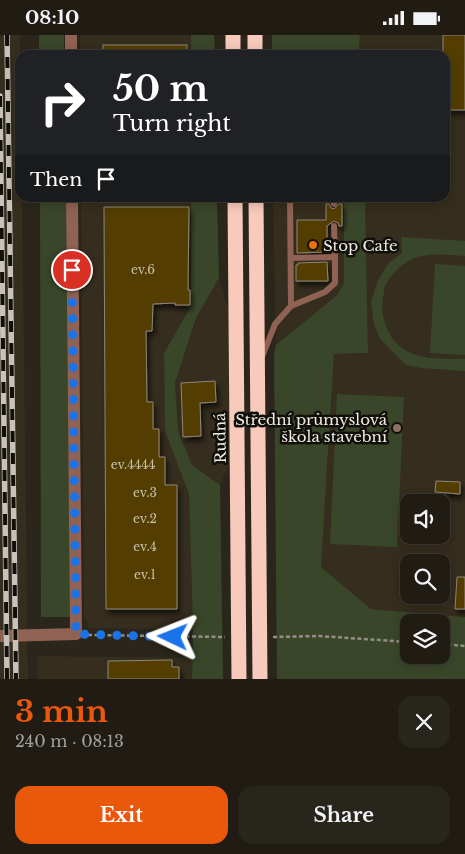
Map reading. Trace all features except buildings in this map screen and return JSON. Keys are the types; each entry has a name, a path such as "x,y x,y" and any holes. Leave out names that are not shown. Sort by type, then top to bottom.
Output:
{"highway":[{"path":"232,35 233,50"},
{"path":"255,35 255,50"},
{"name":"Rudná","path":"235,202 239,679"},
{"path":"256,202 260,679"}],"street":[{"path":"71,35 71,50"},
{"path":"0,636 76,634 72,202"}],"lane":[{"path":"290,202 291,306"},
{"path":"258,367 275,324 291,306 325,292 335,283 334,226"},
{"path":"290,258 335,257"}],"path":[{"path":"76,634 173,637"},
{"path":"319,636 400,641"},
{"path":"450,645 465,646"}],"shaded area":[{"path":"0,35 20,35 20,50 15,50 15,202 22,202 28,679 0,679"},
{"path":"80,35 191,35 191,50 80,50"},
{"name":"Střední průmyslová škola stavební","path":"360,35 465,35 465,617 450,616 450,614 371,609 321,567 334,354 368,353 365,202 450,202 450,50 358,50"},
{"path":"81,202 191,202 191,306 164,353 165,431 189,494 193,630 90,628 84,618"},
{"path":"273,202 344,202 344,282 341,289 336,296 276,345"},
{"path":"219,278 230,315 231,460 220,485 192,465 178,431 175,383 196,318"},
{"path":"37,656 192,658 192,679 38,679"}],"green space":[{"path":"39,35 64,35 64,50 39,50"},
{"path":"191,35 214,35 215,50 191,50"},
{"path":"272,35 360,35 358,50 272,50"},
{"path":"40,202 66,202 70,617 41,617"},
{"path":"191,202 217,202 219,278 196,318 175,383 178,431 192,465 220,485 223,679 192,679 193,630 189,494 165,431 164,353 191,306"},
{"path":"344,202 365,202 368,353 334,354 321,567 371,609 430,614 400,614 400,664 450,664 450,616 465,617 465,679 277,679 274,354 276,345 336,296 344,282"},
{"path":"401,237 465,241 465,256 425,255 404,264 387,282 382,305 384,320 389,334 405,350 419,356 465,359 465,371 406,365 380,339 374,324 371,301 379,278 389,263 402,253"},
{"path":"435,264 465,266 465,355 430,353"},
{"path":"337,394 404,397 397,547 330,544"}],"railway":[{"path":"7,35 16,679"},
{"path":"0,96 7,679"}],"place":[{"name":"Stop Cafe","path":"313,245"},
{"name":"Střední průmyslová škola stavební","path":"397,428"}],"route":[{"path":"72,270 76,634 173,637"}]}
